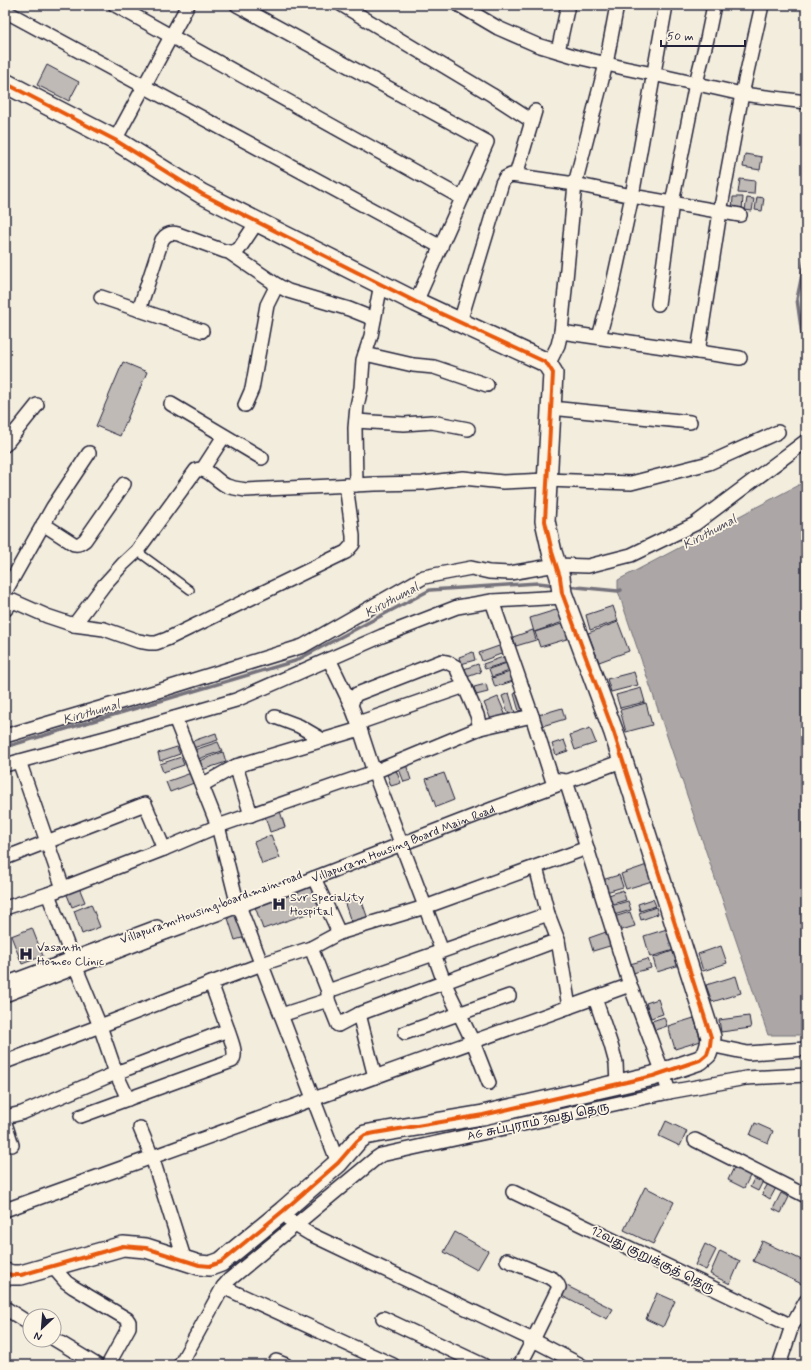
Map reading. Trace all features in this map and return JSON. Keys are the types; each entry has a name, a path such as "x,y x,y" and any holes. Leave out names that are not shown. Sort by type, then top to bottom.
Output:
{"street":[{"path":"115,5 462,198"},
{"path":"115,140 188,5"},
{"path":"237,5 487,142 416,302"},
{"path":"342,5 492,95 534,116 516,175"},
{"path":"459,5 498,28 537,45 558,51 606,64 742,94 806,102"},
{"path":"558,51 568,5"},
{"path":"548,365 558,345 561,332 575,184 606,64 617,5"},
{"path":"599,337 611,293 632,196 666,5"},
{"path":"658,304 672,203 696,83 714,5"},
{"path":"698,352 720,212 742,94 762,5"},
{"path":"5,11 441,247"},
{"path":"5,83 115,140 202,194 416,302 548,365 553,373 546,480 545,522 560,583 621,757 711,1037 710,1045 707,1054 666,1083 617,1084 542,1112 485,1125 401,1140 365,1135 357,1141 289,1219"},
{"path":"460,322 502,183 505,178 511,175 575,184 740,216"},
{"path":"230,252 235,252 239,249 257,222"},
{"path":"139,310 162,240 172,232 230,252 288,291 349,309 374,319"},
{"path":"89,453 43,524 7,600 74,625 104,629 138,641 156,643 167,640 346,552 353,544 351,485 355,457 356,421 361,388 363,360 371,336 381,284"},
{"path":"245,405 252,389 267,305 277,285"},
{"path":"101,297 202,331"},
{"path":"561,332 740,358"},
{"path":"365,354 413,365 434,367 487,385"},
{"path":"171,404 262,458"},
{"path":"5,445 37,406"},
{"path":"551,408 690,422"},
{"path":"356,421 404,424 432,422 468,429"},
{"path":"74,625 104,585 137,551 196,470 202,470 225,485 235,489 246,490 423,483 463,478 503,482 546,480 631,483 709,463 778,432"},
{"path":"202,470 224,436"},
{"path":"5,765 236,700 382,636 457,607 492,601 560,583 588,566 631,554 695,524 806,442"},
{"path":"43,524 74,544 81,543 85,540 124,484"},
{"path":"5,736 303,646 424,577 471,568 489,572 510,573 560,583"},
{"path":"492,601 552,779 566,781 630,985 666,1083"},
{"path":"329,659 352,705 374,772 425,907 438,952 444,982 460,1013 490,1083"},
{"path":"352,705 354,697 357,694 442,661 456,667 477,715 480,728"},
{"path":"202,784 236,766 323,740 465,686"},
{"path":"5,908 48,894 164,849 218,826 374,772 480,728 532,716"},
{"path":"275,717 299,726 323,740"},
{"path":"175,718 218,826 238,901 338,1163"},
{"name":"Villapuram Housing board main road","path":"5,984 74,963 400,841 552,779 621,757"},
{"name":"Villapuram Housing Board Main Road","path":"238,901 314,878 362,859 400,841 566,781 621,757"},
{"path":"19,761 63,888"},
{"path":"236,766 250,815"},
{"path":"5,858 146,804 164,849"},
{"path":"5,1062 262,964 311,948 339,933 425,907 587,848"},
{"path":"536,867 548,914 558,940 569,1007"},
{"path":"314,878 339,933"},
{"path":"48,894 100,1026 116,1073 128,1099"},
{"path":"281,1015 438,952 548,914"},
{"path":"311,948 338,1025 359,1014 558,940"},
{"path":"5,995 74,963"},
{"path":"81,1116 232,1061 234,1058 234,1053 228,1030 211,983"},
{"path":"5,1210 630,985"},
{"path":"404,1033 509,996"},
{"path":"595,998 616,1063 617,1084"},
{"path":"359,1014 375,1077"},
{"path":"5,1117 22,1113 116,1073 228,1030"},
{"path":"710,1045 748,1053 806,1049"},
{"name":"AG சுப்புராம் 3வது தெரு","path":"542,1112 666,1083 806,1074"},
{"path":"5,1123 12,1145"},
{"path":"140,1128 152,1157 185,1261"},
{"path":"180,1365 224,1275 289,1219 401,1140"},
{"path":"695,1140 806,1196"},
{"name":"12வது குறுக்குத் தெரு","path":"513,1192 792,1326"},
{"path":"289,1219 310,1234 533,1340 581,1365"},
{"path":"5,1272 12,1275 60,1275 123,1246 146,1248 199,1265 210,1266 224,1275 393,1365"},
{"path":"506,1260 552,1279 559,1287 520,1365"},
{"path":"60,1275 127,1319 129,1322 126,1333 108,1365"},
{"path":"783,1364 792,1326 806,1301"},
{"path":"5,1308 22,1319"},
{"path":"383,1318 483,1365"},
{"path":"62,1344 97,1365"}],"lane":[{"path":"137,551 190,590"}],"shaded area":[{"path":"806,481 806,1035 768,1035 618,591 618,580"}],"building":[{"path":"47,65 79,82 69,101 37,85"},
{"path":"745,154 762,157 760,170 743,167"},
{"path":"740,179 755,181 754,194 738,193"},
{"path":"733,197 743,197 742,211 732,211"},
{"path":"757,197 764,198 762,211 755,210"},
{"path":"747,198 754,199 752,211 745,210"},
{"path":"123,362 147,372 120,436 96,426"},
{"path":"613,606 618,621 590,630 586,615"},
{"path":"559,609 563,622 534,632 530,618"},
{"path":"618,622 629,651 599,662 588,633"},
{"path":"565,623 570,638 540,647 535,632"},
{"path":"533,630 536,640 516,646 513,637"},
{"path":"499,646 501,654 482,661 479,653"},
{"path":"473,652 475,660 461,664 459,657"},
{"path":"506,656 508,662 485,669 483,664"},
{"path":"510,662 512,670 492,677 489,669"},
{"path":"478,664 481,672 467,677 464,669"},
{"path":"513,671 516,680 495,687 492,678"},
{"path":"634,672 638,685 611,692 607,679"},
{"path":"486,684 488,692 476,695 474,687"},
{"path":"641,688 645,702 620,708 616,695"},
{"path":"521,691 527,708 519,711 514,694"},
{"path":"509,693 515,713 509,715 502,696"},
{"path":"498,697 506,716 492,722 484,703"},
{"path":"646,703 652,725 626,732 620,710"},
{"path":"562,708 565,719 539,727 535,716"},
{"path":"590,728 596,743 575,750 570,735"},
{"path":"216,733 218,740 193,748 190,742"},
{"path":"564,740 568,751 556,755 552,744"},
{"path":"218,742 222,751 198,759 194,750"},
{"path":"177,747 180,754 160,761 158,753"},
{"path":"223,752 226,762 202,770 199,761"},
{"path":"181,757 184,765 163,772 160,764"},
{"path":"405,761 411,780 404,782 397,764"},
{"path":"394,765 401,783 391,786 385,768"},
{"path":"191,773 194,783 170,792 166,782"},
{"path":"444,773 454,800 436,807 426,779"},
{"path":"279,808 285,827 270,832 264,813"},
{"path":"271,835 280,858 262,864 254,842"},
{"path":"647,865 652,881 626,889 621,874"},
{"path":"619,875 623,887 606,892 602,880"},
{"path":"312,883 321,909 263,929 254,904"},
{"path":"78,885 85,902 72,907 65,890"},
{"path":"623,890 626,900 609,905 606,896"},
{"path":"360,896 368,919 352,925 344,901"},
{"path":"653,899 656,906 640,911 638,904"},
{"path":"628,901 631,910 614,915 611,906"},
{"path":"91,904 100,927 82,934 74,911"},
{"path":"656,907 658,914 641,920 639,913"},
{"path":"241,911 249,936 235,940 227,915"},
{"path":"630,912 635,926 618,931 614,917"},
{"path":"32,928 43,956 22,964 11,936"},
{"path":"667,929 674,950 650,957 644,936"},
{"path":"609,931 613,945 593,951 589,938"},
{"path":"721,946 727,963 703,971 698,954"},
{"path":"678,949 683,964 657,972 653,958"},
{"path":"648,959 651,968 633,973 630,964"},
{"path":"736,976 741,993 712,1002 706,985"},
{"path":"658,999 663,1014 651,1018 646,1003"},
{"path":"749,1016 751,1028 721,1032 719,1020"},
{"path":"664,1017 667,1026 655,1030 652,1021"},
{"path":"694,1018 701,1041 675,1049 668,1026"},
{"path":"666,1121 687,1131 680,1146 659,1136"},
{"path":"755,1123 773,1131 768,1143 750,1135"},
{"path":"735,1165 751,1174 744,1188 728,1180"},
{"path":"756,1175 764,1179 758,1191 750,1187"},
{"path":"769,1182 777,1186 770,1199 762,1194"},
{"path":"645,1187 674,1202 653,1244 624,1230"},
{"path":"781,1193 789,1197 781,1213 773,1209"},
{"path":"455,1232 488,1251 477,1270 444,1252"},
{"path":"762,1241 806,1262 806,1282 804,1285 753,1261"},
{"path":"705,1244 716,1250 706,1270 695,1265"},
{"path":"720,1251 740,1261 730,1284 710,1274"},
{"path":"565,1285 613,1309 607,1319 560,1295"},
{"path":"657,1293 675,1301 663,1327 646,1319"}],"waterway":[{"name":"Kiruthumal","path":"806,255 797,299 806,363"},
{"name":"Kiruthumal","path":"5,747 295,661 430,590 538,583 556,585"},
{"name":"Kiruthumal","path":"566,586 618,591 621,590"}],"cycle path":[{"path":"5,83 115,140 202,194 416,302 543,361 548,365 553,373 545,521 552,552 560,577 562,593 614,733 711,1037 707,1054 700,1060 653,1076 483,1115 365,1135 357,1141 338,1163 283,1211 221,1262 210,1266 199,1265 146,1248 123,1246 21,1275 5,1273"}],"place":[{"name":"Svr Speciality Hospital","path":"279,904"},
{"name":"Vasanth Homeo Clinic","path":"26,954"}]}
